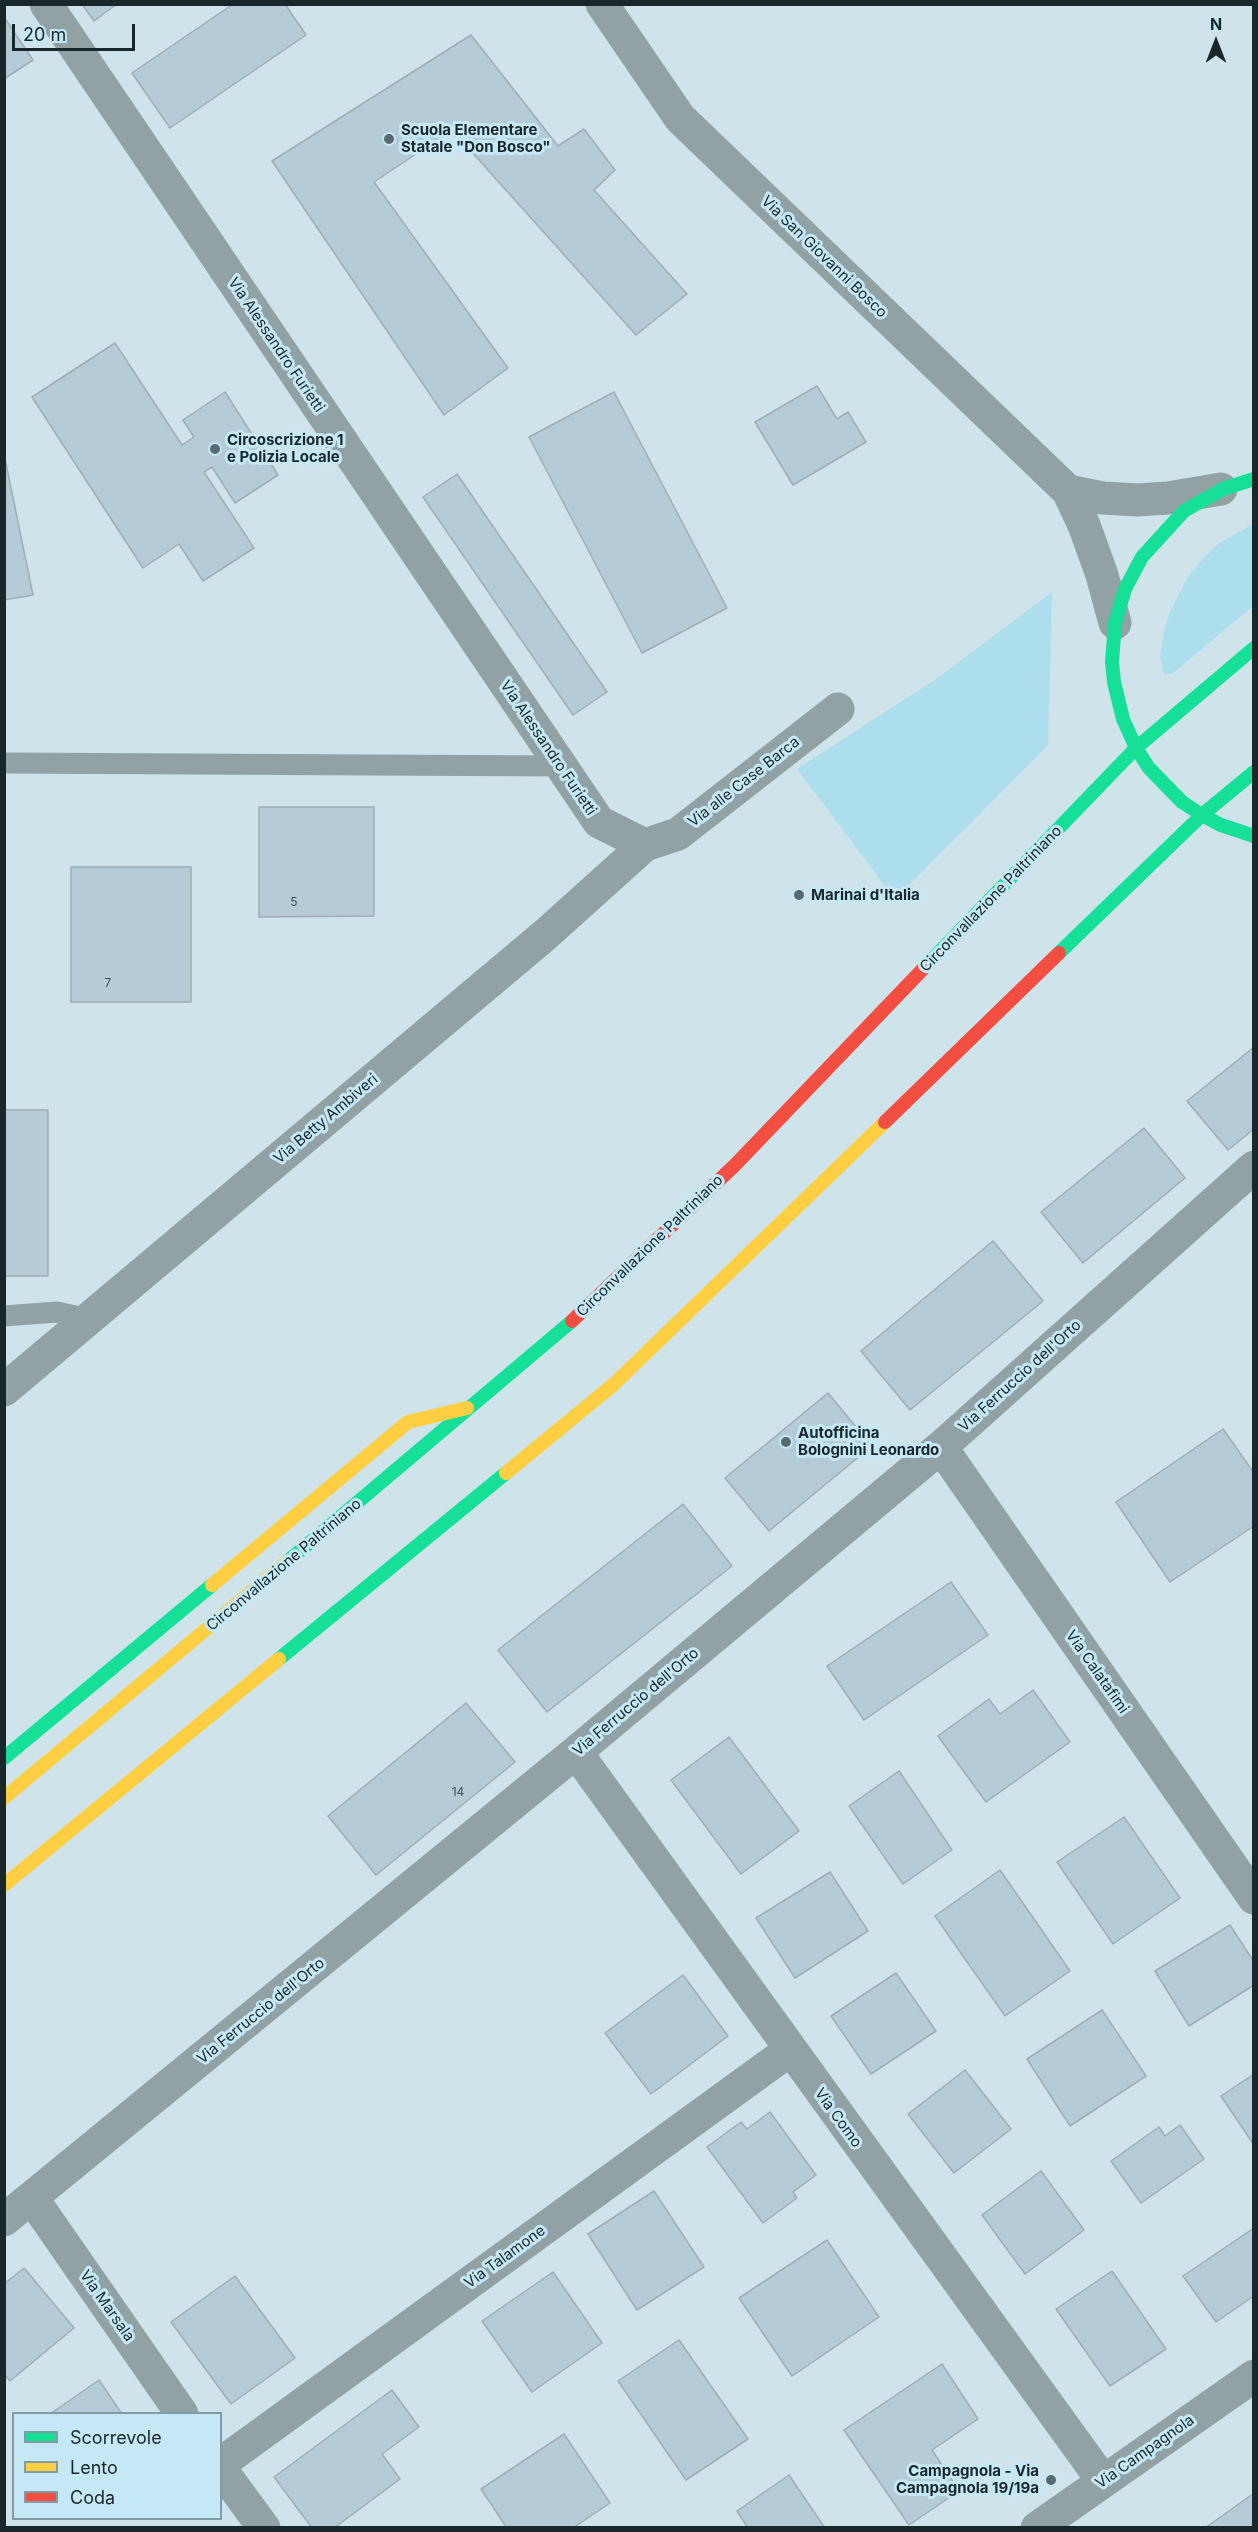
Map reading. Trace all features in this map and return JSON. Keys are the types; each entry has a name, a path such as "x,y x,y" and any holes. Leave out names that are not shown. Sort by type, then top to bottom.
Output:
{"main road":[{"name":"Via San Giovanni Bosco","path":"1238,484 1184,511 1142,557 1125,589 1115,623 1112,652 1114,682 1123,719 1136,748 1165,786 1182,802 1202,815 1221,825 1254,836"},
{"name":"Circonvallazione Paltriniano","path":"4,1798 554,1338 736,1164 1136,748 1254,648"},
{"path":"4,1885 613,1384 1202,815 1254,772"},
{"path":"4,1758 408,1422 472,1407"}],"street":[{"name":"Via Alessandro Furietti","path":"46,4 599,822 645,844"},
{"name":"Via San Giovanni Bosco","path":"602,4 680,118 1068,491 1084,525 1102,575 1115,623"},
{"name":"Via San Giovanni Bosco","path":"1068,491 1103,498 1137,500 1168,498 1238,484"},
{"name":"Via alle Case Barca","path":"645,844 678,834 838,709"},
{"name":"Via Betty Ambiveri","path":"4,1390 545,934 645,844"},
{"name":"Via Ferruccio dell'Orto","path":"4,2220 576,1752 941,1447 1254,1167"},
{"name":"Via Calatafimi","path":"941,1447 1254,1898"},
{"name":"Via Como","path":"576,1752 1103,2481"},
{"name":"Via Talamone","path":"222,2465 790,2050"},
{"name":"Via Marsala","path":"32,2198 181,2412"},
{"name":"Via Campagnola","path":"1037,2528 1254,2376"},
{"path":"222,2469 264,2528"}],"lane":[{"path":"4,763 560,766"},
{"path":"4,1316 57,1312 89,1319"}],"shaded area":[{"path":"1253,524 1253,606 1172,674 1164,674 1160,656 1163,636 1170,612 1188,577 1218,544"},
{"path":"1052,592 1048,745 895,899 797,769 936,679"}],"building":[{"path":"82,4 117,4 94,21"},
{"path":"233,4 285,4 306,35 170,128 132,73"},
{"path":"4,17 33,60 4,79"},
{"path":"471,35 558,146 584,129 615,170 594,190 687,294 636,335 452,130 374,182 508,368 444,415 272,161"},
{"path":"115,343 182,445 194,437 183,420 225,392 278,475 235,503 212,467 204,472 254,548 203,581 179,544 143,568 32,397"},
{"path":"817,386 837,419 848,412 866,442 793,485 755,422"},
{"path":"614,392 727,608 642,653 529,437"},
{"path":"4,454 33,595 4,600"},
{"path":"457,474 607,692 573,715 423,497"},
{"path":"259,807 374,807 374,916 259,917"},
{"path":"71,867 191,867 191,1002 71,1002"},
{"path":"5,899 5,986 4,986"},
{"path":"1254,1047 1254,1129 1228,1150 1187,1101"},
{"path":"4,1110 48,1110 48,1276 4,1276"},
{"path":"1144,1128 1185,1178 1083,1263 1041,1212"},
{"path":"993,1241 1043,1301 910,1410 861,1351"},
{"path":"828,1393 872,1446 769,1531 725,1478"},
{"path":"1223,1429 1254,1473 1254,1526 1170,1582 1116,1502"},
{"path":"683,1504 732,1566 547,1712 498,1650"},
{"path":"951,1582 988,1635 864,1720 827,1666"},
{"path":"1033,1690 1070,1742 986,1802 938,1736 989,1699 1000,1714"},
{"path":"466,1703 515,1762 376,1875 328,1816"},
{"path":"729,1737 799,1831 741,1874 671,1780"},
{"path":"899,1771 952,1850 903,1884 849,1806"},
{"path":"1124,1817 1180,1898 1113,1944 1057,1862"},
{"path":"1000,1870 1070,1971 1005,2016 935,1916"},
{"path":"830,1872 868,1931 795,1978 756,1918"},
{"path":"1230,1925 1254,1962 1254,1985 1189,2026 1155,1971"},
{"path":"896,1973 936,2031 871,2074 831,2016"},
{"path":"683,1975 728,2036 651,2094 605,2033"},
{"path":"1102,2010 1146,2076 1070,2126 1027,2059"},
{"path":"965,2070 1011,2129 954,2173 908,2114"},
{"path":"1254,2074 1254,2145 1221,2096"},
{"path":"770,2112 816,2175 793,2192 797,2198 763,2223 707,2147 741,2122 747,2129"},
{"path":"1180,2125 1204,2159 1141,2203 1111,2161 1159,2127 1165,2136"},
{"path":"1041,2171 1084,2230 1025,2274 982,2215"},
{"path":"654,2191 704,2267 637,2310 588,2234"},
{"path":"1254,2228 1254,2296 1216,2322 1183,2276"},
{"path":"827,2240 879,2317 792,2376 739,2298"},
{"path":"24,2268 74,2328 10,2381 4,2374 4,2284"},
{"path":"1112,2271 1166,2349 1110,2386 1056,2309"},
{"path":"553,2272 602,2343 532,2392 482,2321"},
{"path":"235,2276 295,2358 231,2404 171,2322"},
{"path":"679,2340 748,2439 686,2480 618,2381"},
{"path":"942,2364 978,2419 932,2450 959,2491 909,2525 844,2430"},
{"path":"99,2380 121,2412 53,2412"},
{"path":"392,2390 419,2427 382,2454 400,2479 334,2528 312,2528 274,2477"},
{"path":"564,2434 610,2503 573,2528 507,2528 481,2489"},
{"path":"789,2475 825,2528 748,2528 737,2511"},
{"path":"1254,2493 1254,2528 1205,2528"}],"traffic: fast":[{"path":"1254,479 1223,489 1184,511 1142,557 1125,589 1115,623 1112,662 1114,682 1123,719 1136,748 1149,768 1182,802 1202,815 1221,825 1254,836"},
{"path":"922,970 1136,748 1254,648"},
{"path":"1059,953 1202,815 1254,772"},
{"path":"288,1561 572,1321"},
{"path":"279,1659 506,1473"},
{"path":"4,1758 212,1585"}],"traffic: slow":[{"path":"506,1473 613,1385 885,1122"},
{"path":"212,1585 408,1422 467,1408"},
{"path":"4,1798 288,1561"},
{"path":"4,1885 279,1659"}],"traffic: jam":[{"path":"885,1122 1059,953"},
{"path":"572,1321 736,1164 922,970"}],"place":[{"name":"Scuola Elementare Statale \"Don Bosco\"","path":"389,139"},
{"name":"Circoscrizione 1 e Polizia Locale","path":"215,449"},
{"name":"Marinai d'Italia","path":"799,895"},
{"name":"Autofficina Bolognini Leonardo","path":"786,1442"},
{"name":"Campagnola - Via Campagnola 19/19a","path":"1051,2480"}]}
